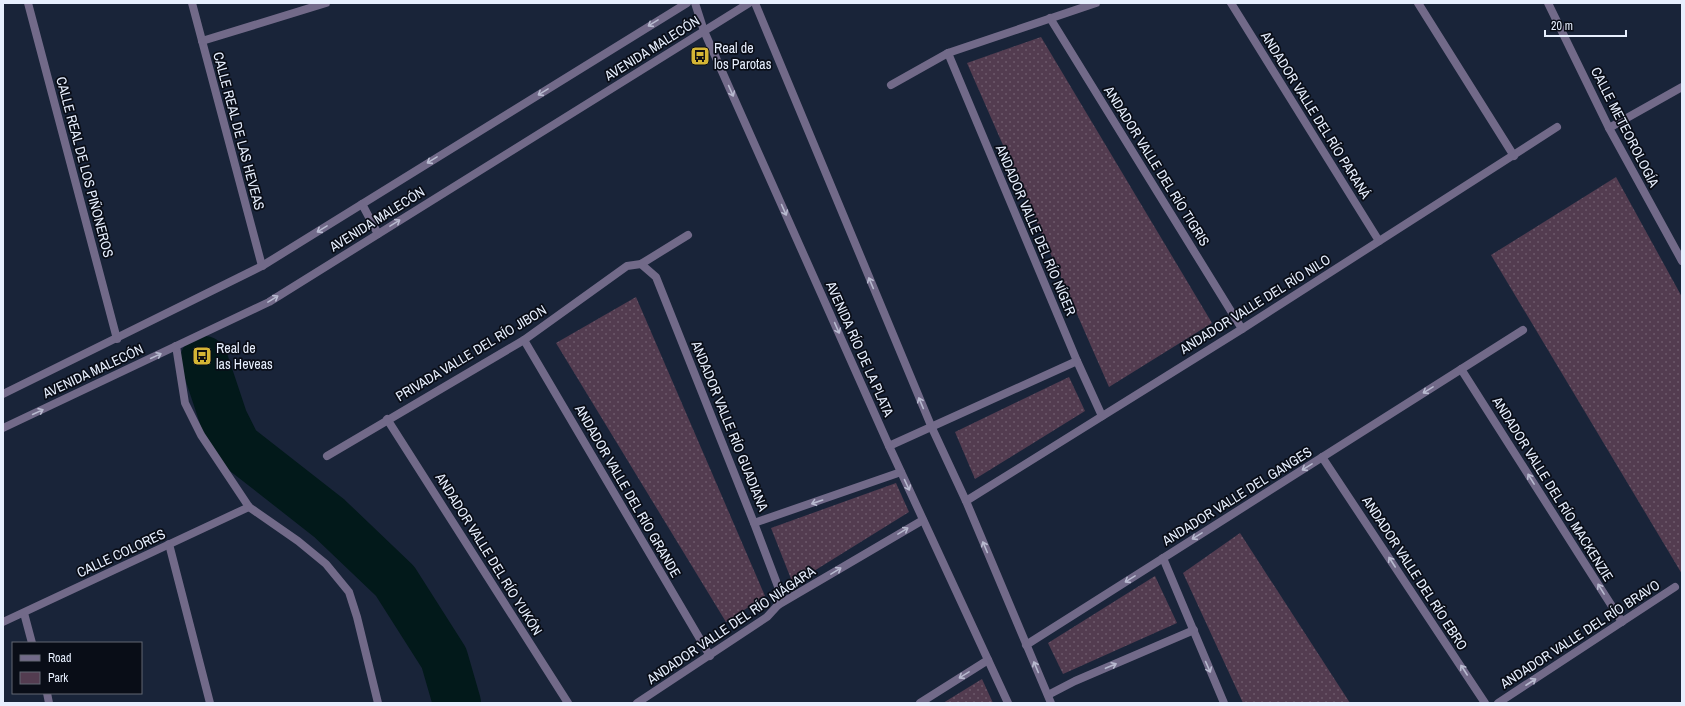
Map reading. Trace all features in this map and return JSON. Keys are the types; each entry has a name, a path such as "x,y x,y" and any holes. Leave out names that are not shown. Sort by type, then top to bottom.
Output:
{"street":[{"name":"CALLE REAL DE LOS PIÑONEROS","path":"28,3 117,339"},
{"name":"CALLE REAL DE LAS HEVEAS","path":"192,3 262,266"},
{"path":"202,41 326,3"},
{"name":"AVENIDA MALECÓN","path":"3,394 117,339 262,266 687,3"},
{"name":"AVENIDA RÍO DE LA PLATA","path":"695,3 704,31 889,446 1008,703"},
{"name":"AVENIDA MALECÓN","path":"3,428 269,302 749,3"},
{"path":"755,3 932,428 966,501 1049,699 1075,681 1194,630"},
{"path":"890,85 948,53 1096,3"},
{"name":"ANDADOR VALLE DEL RÍO PARANÁ","path":"1231,3 1379,241"},
{"path":"1418,3 1514,156"},
{"name":"CALLE METEOROLOGÍA","path":"1548,3 1609,128 1682,261"},
{"name":"ANDADOR VALLE DEL RÍO TIGRIS","path":"1050,18 1242,329"},
{"name":"ANDADOR VALLE DEL RÍO NÍGER","path":"948,53 1077,361 1102,416"},
{"path":"1609,128 1682,87"},
{"name":"ANDADOR VALLE DEL RÍO NILO","path":"966,501 1242,329 1557,127"},
{"path":"362,204 378,234"},
{"name":"PRIVADA VALLE DEL RÍO JIBON","path":"327,456 387,419 524,340 627,266 641,264 688,235"},
{"name":"ANDADOR VALLE RÍO GUADIANA","path":"641,264 656,277 779,589 778,606"},
{"name":"ANDADOR VALLE DEL GANGES","path":"1026,645 1523,330"},
{"name":"ANDADOR VALLE DEL RÍO GRANDE","path":"524,340 710,656"},
{"path":"176,346 185,403 201,435 250,507 298,541 326,564 348,592 357,617 378,703"},
{"path":"889,446 932,428 1077,361"},
{"name":"ANDADOR VALLE DEL RÍO MACKENZIE","path":"1462,369 1622,622"},
{"name":"ANDADOR VALLE DEL RÍO YUKÓN","path":"387,419 568,703"},
{"name":"ANDADOR VALLE DEL RÍO EBRO","path":"1322,457 1485,703"},
{"path":"754,523 901,472"},
{"name":"CALLE COLORES","path":"3,622 250,507"},
{"name":"ANDADOR VALLE DEL RÍO NIÁGARA","path":"637,703 767,617 778,606 923,520"},
{"path":"169,544 210,703"},
{"path":"1163,558 1224,703"},
{"name":"ANDADOR VALLE DEL RÍO BRAVO","path":"1498,703 1675,587"},
{"path":"24,613 32,642"},
{"path":"920,703 988,660"}],"green space":[{"path":"1041,37 1212,323 1109,387 967,63"},
{"path":"1616,177 1682,297 1682,574 1491,255"},
{"path":"636,297 765,596 726,622 556,343"},
{"path":"1069,377 1085,411 975,479 955,432"},
{"path":"896,483 909,512 793,584 771,528"},
{"path":"1240,533 1350,703 1243,703 1183,573"},
{"path":"1155,576 1177,623 1063,674 1048,643"},
{"path":"982,679 993,703 943,703"}],"waterway":[{"path":"204,360 224,420 237,446 329,518 395,581 444,658 457,703"}],"place":[{"name":"Real de los Parotas","path":"700,56"},
{"name":"Real de las Heveas","path":"202,356"}]}
